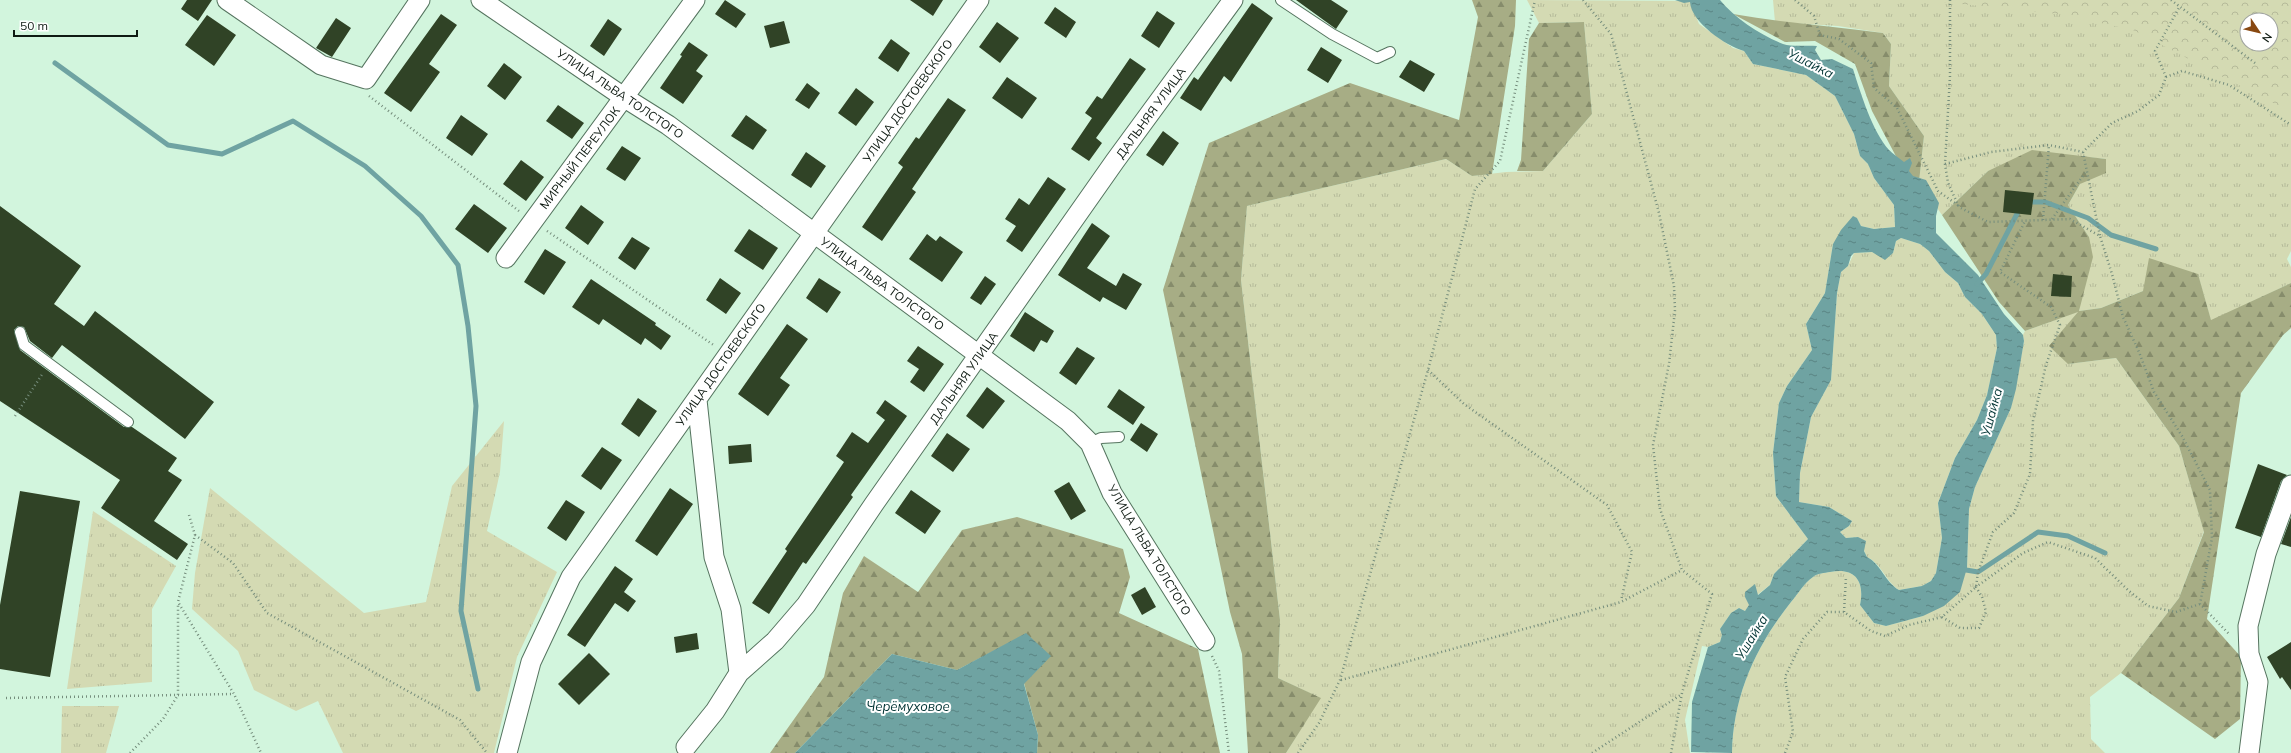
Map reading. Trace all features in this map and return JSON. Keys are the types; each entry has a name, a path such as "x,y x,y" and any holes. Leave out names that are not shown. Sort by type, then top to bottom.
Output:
{"street":[{"path":"227,0 321,65 366,79 420,0"},
{"name":"УЛИЦА ЛЬВА ТОЛСТОГО","path":"481,0 625,98 668,125 1068,421 1090,443 1112,493 1205,641"},
{"name":"МИРНЫЙ ПЕРЕУЛОК","path":"506,258 625,98 695,0"},
{"name":"УЛИЦА ДОСТОЕВСКОГО","path":"507,753 531,662 571,578 980,0"},
{"name":"ДАЛЬНЯЯ УЛИЦА","path":"686,747 715,711 739,673 775,641 806,605 874,504 1116,161 1233,0"},
{"path":"697,400 714,557 731,609 739,673"},
{"path":"2249,753 2258,682 2249,654 2248,626 2266,554 2291,484"}],"lane":[{"path":"1281,0 1332,34 1378,58 1390,52"},
{"path":"20,332 24,345 128,422"},
{"path":"1090,443 1101,438 1119,437"}],"path":[{"path":"1298,753 1319,723 1340,680 1428,370 1475,189 1500,161 1535,0"},
{"path":"1583,0 1611,34 1660,213 1674,286 1675,310 1669,364 1652,445 1660,509 1682,570 1712,594 1682,694 1671,753"},
{"path":"1794,0 1814,16 1820,35 1839,39 1871,64 1874,88 1897,108 1938,191 1959,207 1988,222 2070,219 2100,236"},
{"path":"1950,0 1950,76 1945,164 1948,183 1959,207"},
{"path":"2171,0 2255,62"},
{"path":"2083,152 2112,123 2138,111 2159,95 2166,77 2155,51 2180,6"},
{"path":"2166,77 2182,71 2229,85 2291,125"},
{"path":"1945,164 1991,152 2049,145 2083,152"},
{"path":"2043,220 2049,145"},
{"path":"2083,152 2100,236 2123,317 2139,352 2154,392 2182,436 2210,490 2212,538 2200,604"},
{"path":"2052,219 2086,172"},
{"path":"1942,617 1960,628 1979,628 1986,612 1982,597 1976,587 1978,572 1994,532 2014,513 2030,474 2032,421 2046,365 2060,325 2051,307 2000,272 2025,220"},
{"path":"1428,370 1464,404 1607,505 1632,552 1621,602"},
{"path":"15,416 39,379"},
{"path":"130,753 163,719 178,695 178,602 195,535 189,515"},
{"path":"195,535 233,563 267,613 460,720 486,753"},
{"path":"1785,753 1793,732 1785,677 1803,639 1827,612 1844,612 1871,631 1885,636 1909,625 1942,617 1976,587 2023,553 2048,542 2096,558 2128,591 2148,606 2176,612 2200,604"},
{"path":"1340,680 1621,602 1682,570"},
{"path":"1844,612 1846,577"},
{"path":"178,602 234,694 261,753"},
{"path":"2200,604 2249,654"},
{"path":"1205,641 1219,671 1229,753"},
{"path":"6,698 234,694"},
{"path":"1592,753 1682,694"}],"green space":[{"path":"1472,0 1516,0 1515,26 1492,174 1472,176 1446,159 1247,206 1241,280 1280,620 1278,678 1321,698 1286,753 1248,753 1242,654 1230,612 1163,290 1209,143 1350,83 1459,120 1478,17"},
{"path":"1527,0 1690,1 1699,24 1733,48 1744,51 1753,64 1806,75 1835,96 1854,134 1860,156 1868,164 1874,178 1894,205 1895,227 1874,229 1861,226 1857,218 1833,244 1825,293 1806,324 1812,350 1787,386 1779,403 1773,453 1776,496 1808,539 1774,574 1770,585 1757,595 1745,597 1750,605 1745,611 1739,608 1731,613 1720,629 1722,635 1720,642 1708,647 1702,646 1685,720 1690,753 1286,753 1320,698 1278,678 1280,620 1241,280 1247,206 1446,159 1472,176 1506,172 1543,171 1592,114 1584,22 1539,23"},
{"path":"1773,0 2092,0 2239,19 2239,52 2279,52 2279,38 2291,30 2291,251 2287,259 2291,267 2291,283 2211,321 2198,275 2143,291 2101,308 2079,311 2089,237 2068,205 2080,184 2106,159 2077,156 1988,171 1942,215 1919,182 1924,136 1889,86 1891,44 1883,33 1838,26 1775,22"},
{"path":"1923,0 2291,0 2291,112 2133,30 2059,14"},
{"path":"1733,14 1770,20 1883,33 1891,44 1889,86 1924,136 1919,182 1908,179 1872,111 1855,64 1815,41 1785,42"},
{"path":"1584,22 1592,114 1543,171 1517,171 1521,160 1529,39 1539,23"},
{"path":"2032,150 2106,159 2106,173 2080,184 2068,205 2089,237 2093,257 2079,311 2101,308 2143,291 2149,258 2198,274 2211,320 2291,283 2291,328 2283,335 2241,393 2207,619 2241,657 2240,719 2215,739 2121,673 2179,598 2204,532 2179,446 2116,358 2068,364 2049,346 2078,312 2025,331 1999,302 1942,215 1988,171"},
{"path":"1901,238 1920,244 1929,251 1945,272 1958,283 1965,297 1982,314 1996,335 1997,348 1987,395 1977,420 1955,458 1938,503 1942,538 1936,573 1931,581 1922,586 1899,590 1880,568 1867,557 1858,537 1846,538 1840,532 1849,526 1852,521 1829,507 1799,502 1800,473 1811,417 1831,380 1837,293 1841,272 1848,266 1854,253 1872,252 1881,256 1893,253 1896,241"},
{"path":"2079,311 2068,364 2116,358 2179,446 2204,531 2179,598 2121,673 2090,697 2091,739 2105,753 1732,753 1733,732 1742,692 1757,654 1778,619 1810,579 1821,573 1839,571 1852,574 1859,583 1861,589 1860,605 1874,623 1886,626 1923,616 1967,568 1969,509 1975,487 2011,408 2024,342 2023,335 2025,331"},
{"path":"504,421 500,472 487,531 557,572 517,657 494,753 343,753 318,701 296,711 254,690 238,651 192,609 195,573 210,488 364,613 426,602 452,486"},
{"path":"93,511 176,566 152,609 152,682 67,689"},
{"path":"1017,517 1123,549 1130,577 1119,613 1198,649 1220,753 1037,753 1038,735 1024,683 1026,634 957,670 892,654 795,753 770,753 824,677 843,593 864,556 918,592 962,530"},
{"path":"62,706 119,706 106,753 61,753"}],"water":[{"name":"Ушайка","path":"1675,0 1720,0 1740,19 1766,36 1787,45 1817,46 1815,50 1821,60 1832,59 1853,69 1877,133 1891,152 1904,162 1910,158 1912,163 1909,171 1913,176 1926,180 1939,203 1936,216 1936,233 1978,275 2004,314 2023,335 2024,341 2016,389 2011,408 1975,487 1969,509 1967,568 1960,592 1944,606 1923,616 1886,626 1874,623 1860,605 1861,589 1856,578 1852,574 1839,571 1821,573 1810,579 1778,619 1757,654 1742,692 1733,732 1732,753 1691,752 1692,702 1708,647 1720,642 1722,635 1720,629 1731,613 1739,608 1745,611 1749,605 1745,597 1745,592 1755,584 1758,595 1770,585 1774,574 1808,539 1776,496 1773,453 1779,403 1787,386 1812,350 1806,324 1825,293 1833,244 1841,230 1853,216 1857,218 1861,226 1874,229 1895,227 1894,205 1874,178 1868,164 1860,156 1854,134 1835,96 1806,75 1753,64 1744,51 1719,39 1703,25 1692,10 1690,2 1684,3","holes":["1901,238 1920,244 1929,251 1945,272 1958,283 1965,297 1982,314 1996,335 1997,348 1987,395 1977,420 1955,458 1938,503 1942,538 1936,573 1931,581 1922,586 1899,590 1894,587 1876,564 1867,557 1864,551 1866,541 1858,537 1846,538 1840,532 1849,526 1852,521 1829,507 1799,502 1800,473 1811,417 1831,380 1837,293 1841,272 1848,266 1851,256 1854,253 1872,252 1885,260 1893,253 1896,241"]},
{"name":"Черёмуховое","path":"1026,633 1051,656 1024,684 1038,735 1037,753 795,753 892,654 957,670"}],"building":[{"path":"187,0 212,0 198,21 181,9"},
{"path":"725,0 746,14 736,28 715,14"},
{"path":"910,0 943,0 933,16"},
{"path":"1296,0 1331,0 1348,11 1336,29"},
{"path":"1252,3 1273,18 1231,82 1224,76 1201,111 1180,98 1194,77 1198,80"},
{"path":"1055,7 1076,22 1066,38 1044,23"},
{"path":"1157,11 1175,23 1159,48 1141,36"},
{"path":"441,14 457,25 429,64 440,72 411,112 384,93"},
{"path":"207,15 236,35 214,66 185,45"},
{"path":"336,18 351,28 332,57 316,48"},
{"path":"608,19 622,29 604,56 590,46"},
{"path":"784,21 790,43 770,48 764,26"},
{"path":"997,22 1019,38 1000,63 979,47"},
{"path":"891,39 910,53 898,72 878,58"},
{"path":"689,42 708,55 696,71 703,76 683,104 660,88 682,56 680,55"},
{"path":"1321,47 1342,60 1328,83 1307,70"},
{"path":"1130,58 1146,69 1096,138 1102,143 1089,161 1071,149 1092,118 1085,113 1097,96 1102,99"},
{"path":"1410,60 1435,74 1424,92 1399,77"},
{"path":"504,63 522,77 505,100 487,86"},
{"path":"1007,77 1037,98 1022,119 992,98"},
{"path":"807,83 820,93 809,109 795,100"},
{"path":"856,88 874,102 856,126 838,113"},
{"path":"948,98 966,110 912,189 916,192 882,241 862,227 903,167 898,163 916,137 919,139"},
{"path":"558,105 584,123 572,139 546,121"},
{"path":"461,115 488,134 472,156 446,138"},
{"path":"746,115 767,130 753,150 731,136"},
{"path":"1163,131 1179,143 1163,166 1146,155"},
{"path":"622,146 641,158 625,181 606,169"},
{"path":"806,152 826,166 811,188 791,175"},
{"path":"521,160 544,177 526,201 503,184"},
{"path":"1048,177 1066,189 1022,252 1006,241 1016,226 1005,219 1019,198 1029,205"},
{"path":"2005,190 2034,193 2031,215 2003,212"},
{"path":"474,204 507,228 488,253 455,229"},
{"path":"581,205 604,222 588,245 565,228"},
{"path":"0,206 81,266 54,304 84,326 95,311 214,402 185,439 62,345 52,358 30,341 24,327 18,326 14,330 20,350 124,427 132,427 177,458 168,471 182,480 154,521 188,544 177,560 101,508 120,480 0,401"},
{"path":"1092,223 1110,236 1087,268 1116,286 1123,273 1142,284 1126,310 1103,297 1100,302 1058,275"},
{"path":"749,229 778,248 763,270 734,251"},
{"path":"927,234 936,241 940,236 963,252 942,282 909,259"},
{"path":"632,237 650,248 635,270 618,258"},
{"path":"545,249 566,262 544,295 524,282"},
{"path":"2053,274 2072,276 2071,297 2051,296"},
{"path":"985,276 996,284 981,305 970,298"},
{"path":"720,278 741,293 726,314 706,300"},
{"path":"819,278 841,292 827,313 806,298"},
{"path":"591,279 656,323 655,325 671,336 661,350 645,338 641,345 603,319 599,325 572,307"},
{"path":"1025,312 1054,331 1047,343 1041,340 1034,352 1010,336"},
{"path":"787,324 808,339 780,378 790,385 768,416 738,394"},
{"path":"918,346 944,364 924,392 910,382 919,369 907,361"},
{"path":"1077,347 1095,358 1076,385 1059,373"},
{"path":"987,387 1005,401 983,429 966,416"},
{"path":"1119,389 1145,407 1133,425 1107,407"},
{"path":"638,398 657,411 639,437 621,424"},
{"path":"885,400 907,416 851,495 853,497 806,564 803,562 769,614 752,603 787,551 785,549 844,462 836,456 852,432 868,443 885,420 876,413"},
{"path":"1141,423 1158,434 1147,452 1130,440"},
{"path":"947,433 970,449 953,472 931,456"},
{"path":"751,444 752,462 729,464 728,446"},
{"path":"602,447 622,460 601,490 581,476"},
{"path":"2258,464 2287,475 2281,481 2261,537 2235,528"},
{"path":"1069,482 1086,511 1071,520 1054,491"},
{"path":"670,488 693,504 657,556 635,541"},
{"path":"911,490 941,511 925,534 895,513"},
{"path":"20,491 80,501 50,677 0,669 0,605"},
{"path":"566,500 585,512 566,541 547,528"},
{"path":"2291,517 2291,547 2281,544"},
{"path":"615,566 633,579 624,592 636,601 628,612 615,603 585,647 567,635"},
{"path":"1145,587 1156,607 1142,615 1131,595"},
{"path":"697,633 699,649 676,653 674,637"},
{"path":"2291,642 2291,690 2282,677 2280,679 2267,657"},
{"path":"589,653 610,674 579,705 558,684"}],"waterway":[{"path":"55,63 168,145 222,154 293,121 365,166 421,216 458,265 468,326 476,406 461,611 478,689"},
{"path":"2033,202 2045,202 2088,218 2111,235 2156,249"},
{"path":"1977,284 1986,274 2020,208"},
{"path":"1960,569 1978,572 2038,532 2068,536 2105,553"}]}
